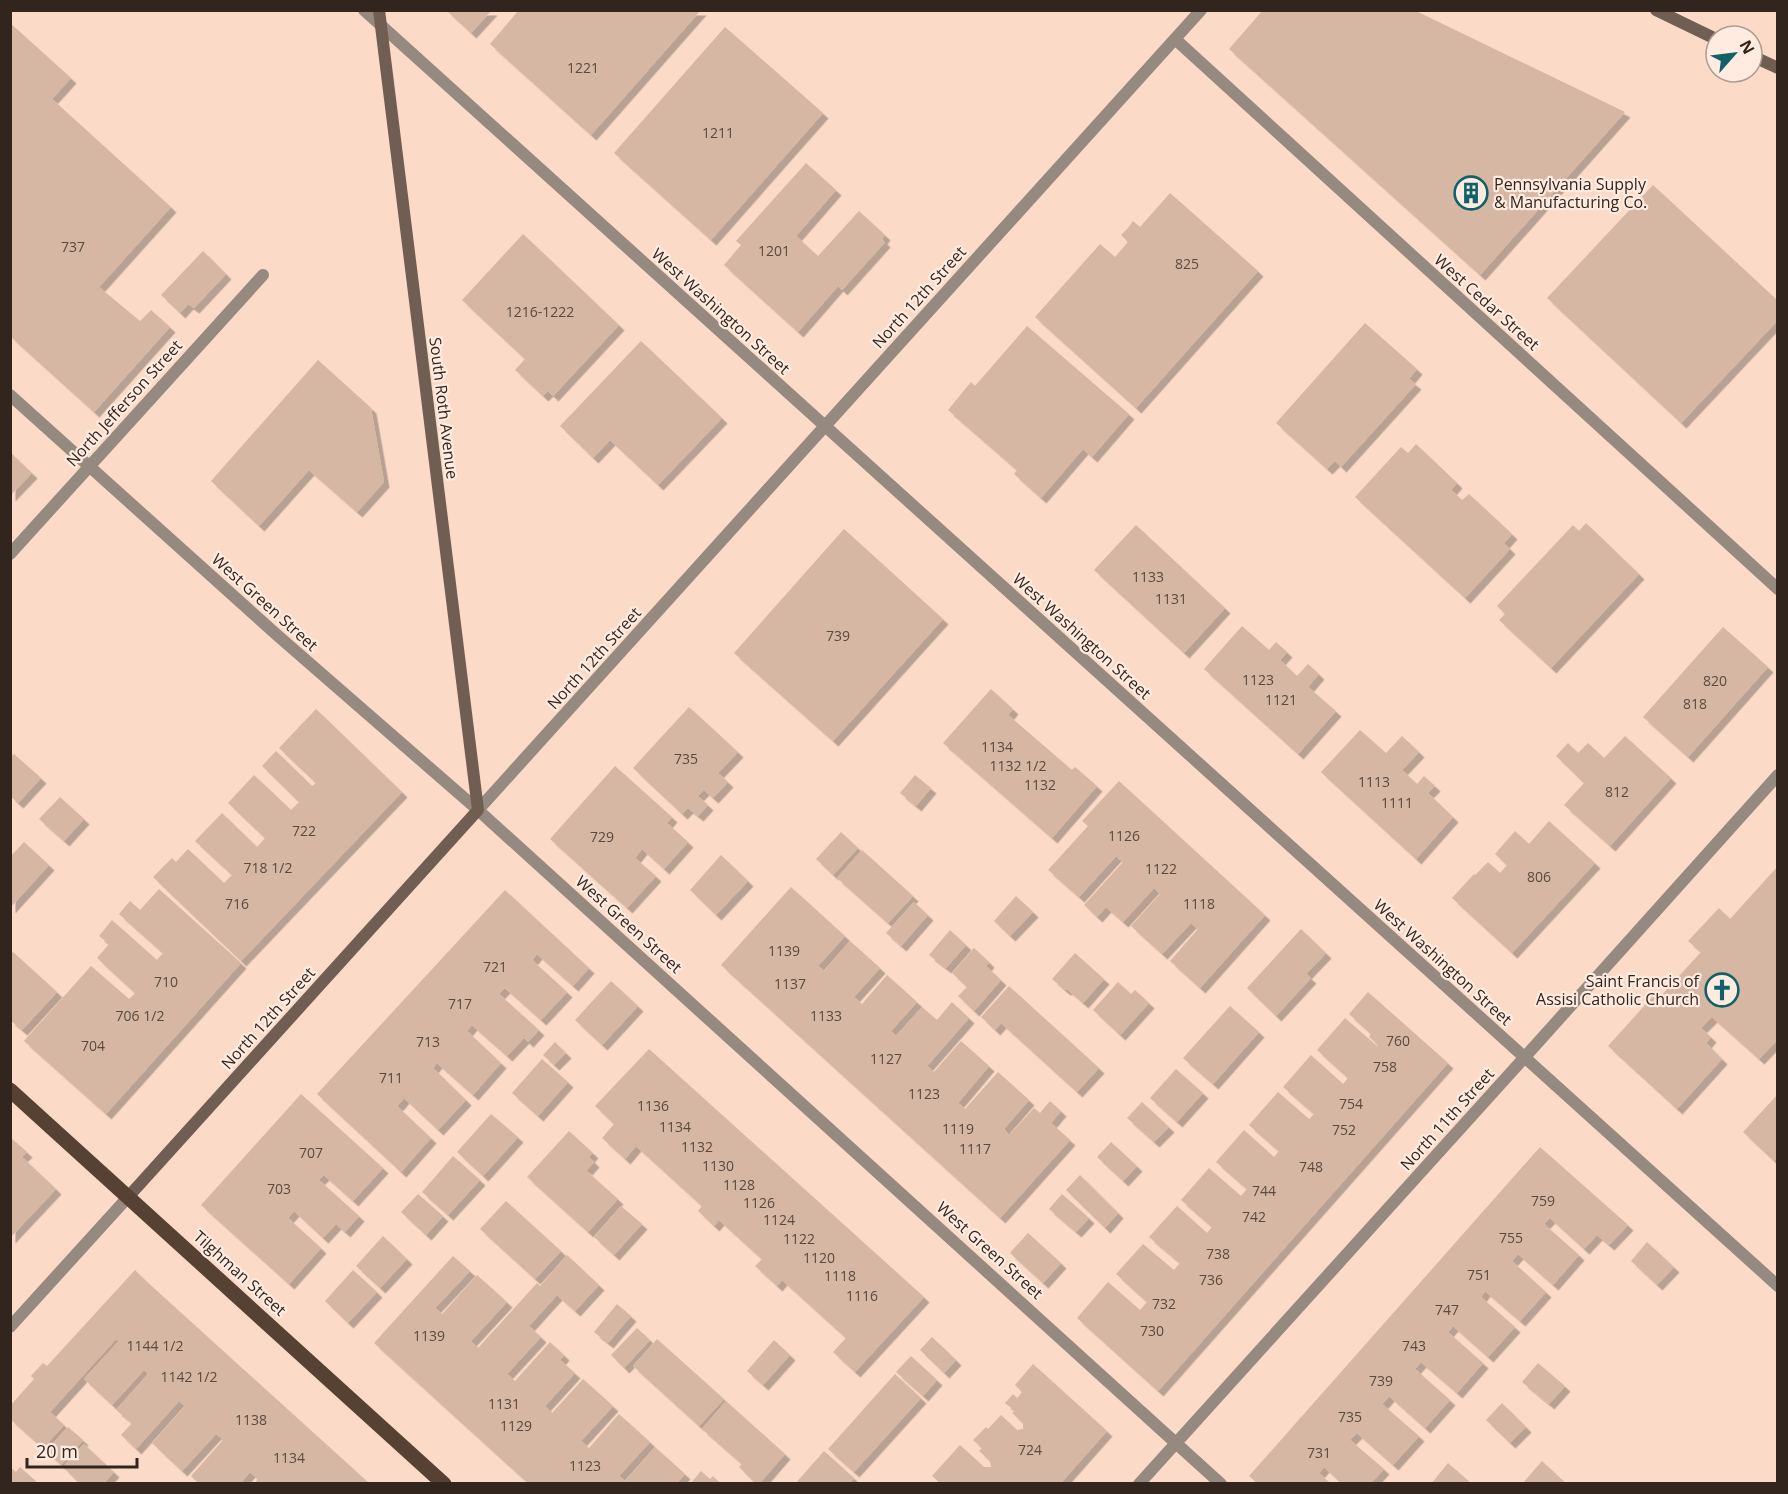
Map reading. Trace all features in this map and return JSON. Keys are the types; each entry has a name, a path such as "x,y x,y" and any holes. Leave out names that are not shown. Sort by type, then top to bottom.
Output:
{"main road":[{"name":"South Roth Avenue","path":"379,10 478,810"},
{"path":"1656,10 1704,33"},
{"path":"1764,62 1778,68"},
{"name":"North 12th Street","path":"129,1196 478,810"},
{"name":"Tilghman Street","path":"10,1090 444,1484"}],"street":[{"name":"West Washington Street","path":"364,10 1778,1287"},
{"name":"North 12th Street","path":"478,810 1201,10"},
{"name":"West Cedar Street","path":"1175,39 1778,589"},
{"name":"North Jefferson Street","path":"10,554 263,275"},
{"name":"West Green Street","path":"10,395 277,635 478,810 1221,1484"},
{"name":"North 11th Street","path":"1139,1484 1778,775"},
{"name":"North 12th Street","path":"10,1327 129,1196"}],"building":[{"path":"446,10 492,10 471,33"},
{"path":"519,10 701,10 591,135 490,44"},
{"name":"Pennsylvania Supply & Manufacturing Co.","path":"1263,10 1414,10 1625,112 1480,275 1229,49"},
{"path":"10,23 71,78 52,99 171,207 99,287 140,321 151,310 170,327 94,412 10,336"},
{"path":"725,27 823,113 711,240 614,153"},
{"path":"806,163 836,190 796,236 818,256 859,211 885,235 882,239 885,242 842,290 838,286 798,332 724,265 741,245 736,241"},
{"path":"1653,185 1778,301 1778,320 1681,423 1547,298"},
{"path":"1170,193 1258,271 1136,408 1035,317 1100,244 1115,257 1128,242 1121,235 1133,221 1140,227"},
{"path":"523,234 619,325 553,396 548,391 543,396 515,370 525,359 462,300"},
{"path":"203,251 226,274 194,308 188,304 180,313 161,295"},
{"path":"1365,323 1417,369 1409,379 1416,384 1341,467 1335,461 1327,469 1276,423"},
{"path":"1027,326 1129,414 1092,457 1083,449 1041,498 1014,474 1017,470 948,410 971,382 975,386"},
{"path":"641,341 722,418 658,485 610,440 593,458 560,426"},
{"path":"318,360 371,408 384,482 357,512 309,470 259,526 211,481"},
{"path":"1416,444 1457,483 1451,490 1462,500 1469,494 1512,534 1504,543 1510,549 1465,598 1355,497 1401,447 1408,453"},
{"path":"10,452 32,473 10,496"},
{"path":"1586,523 1639,574 1551,668 1499,620 1505,614 1497,606 1573,525 1579,531"},
{"path":"1136,525 1225,608 1184,653 1094,570"},
{"path":"844,529 943,619 833,741 734,653"},
{"path":"1242,626 1269,650 1276,642 1287,652 1280,660 1297,676 1308,664 1319,674 1308,687 1336,711 1298,754 1204,669"},
{"path":"1723,627 1768,667 1688,757 1643,717"},
{"path":"991,689 1013,709 1008,715 1072,770 1075,767 1097,786 1052,838 943,743"},
{"path":"689,707 738,752 718,773 728,782 713,798 704,790 698,796 708,805 698,816 688,808 682,814 633,768"},
{"path":"316,709 402,792 241,961 153,877 172,858 176,862 188,849 224,883 232,875 195,841 222,813 257,847 265,838 228,803 254,775 291,810 299,802 262,766 276,751 312,786 316,783 279,748"},
{"path":"1360,730 1386,753 1402,736 1419,752 1402,770 1417,784 1424,776 1435,786 1428,793 1453,817 1416,859 1321,772"},
{"path":"1625,736 1671,778 1610,846 1564,805 1584,783 1556,756 1568,743 1578,753 1588,743 1604,758"},
{"path":"14,754 41,778 18,803 10,796 10,757"},
{"path":"615,766 672,817 667,823 688,842 664,869 642,849 635,858 656,876 627,908 550,839"},
{"path":"915,775 931,788 916,806 900,793"},
{"path":"1119,781 1265,915 1200,988 1170,961 1198,929 1191,923 1162,954 1131,926 1160,894 1154,888 1123,922 1106,907 1097,917 1084,905 1123,862 1116,856 1079,897 1048,870 1088,826 1082,821"},
{"path":"60,797 84,819 64,841 39,819"},
{"path":"1549,821 1595,863 1512,953 1452,898 1488,862 1500,873 1507,865 1495,854 1515,831 1529,844"},
{"path":"841,832 858,848 833,875 816,859"},
{"path":"24,842 49,865 10,908 10,857"},
{"path":"862,850 913,896 888,923 837,878"},
{"path":"721,855 748,881 716,915 690,890"},
{"name":"Saint Francis of Assisi Catholic Church","path":"1778,866 1778,1039 1759,1059 1712,1017 1701,1028 1711,1037 1706,1043 1722,1059 1677,1109 1608,1046 1654,995 1658,999 1701,952 1688,941 1719,908 1730,919"},
{"path":"791,887 845,936 818,966 824,971 850,941 880,968 854,997 862,1004 887,975 917,1002 891,1031 896,1036 922,1007 937,1020 952,1002 969,1018 927,1066 934,1072 961,1041 989,1066 958,1103 965,1109 998,1072 1029,1100 1004,1129 1009,1135 1034,1108 1040,1113 1050,1101 1061,1111 1051,1123 1070,1140 1000,1218 721,965"},
{"path":"159,889 241,963 106,1114 24,1041 91,966 129,999 135,993 97,958 109,944 99,936 112,920 157,960 163,953 119,914 130,901 140,910"},
{"path":"505,890 589,968 573,986 537,954 532,960 567,992 541,1020 505,988 499,994 539,1030 528,1042 524,1038 507,1056 472,1025 467,1031 501,1063 473,1095 437,1063 433,1068 466,1100 438,1130 404,1098 397,1106 431,1138 401,1172 317,1094"},
{"path":"1016,896 1033,912 1010,936 994,921"},
{"path":"914,902 928,915 901,946 886,933"},
{"path":"1301,929 1326,953 1306,974 1311,978 1276,1016 1247,988"},
{"path":"950,930 966,945 946,968 929,955"},
{"path":"974,948 989,962 986,966 1001,980 974,1011 958,996 967,987 952,973"},
{"path":"13,952 57,992 22,1030 10,1020 10,955"},
{"path":"1075,953 1104,979 1083,1003 1052,979"},
{"path":"611,981 638,1006 602,1045 575,1020"},
{"path":"1118,982 1131,994 1135,990 1149,1003 1120,1035 1093,1010"},
{"path":"1009,986 1099,1068 1077,1092 1001,1023 995,1030 981,1017"},
{"path":"1368,992 1448,1063 1158,1391 1077,1318 1108,1282 1140,1310 1147,1302 1116,1274 1143,1244 1174,1270 1180,1263 1149,1237 1177,1206 1207,1233 1212,1227 1181,1200 1209,1168 1241,1196 1247,1189 1216,1162 1244,1130 1274,1157 1279,1151 1249,1125 1278,1092 1309,1119 1314,1114 1283,1087 1311,1055 1343,1084 1348,1078 1317,1050 1345,1018 1378,1045 1369,1037 1371,1034 1349,1014"},
{"path":"1230,1006 1259,1032 1213,1084 1183,1058"},
{"path":"555,1042 566,1053 554,1065 543,1055"},
{"path":"649,1049 924,1297 855,1372 833,1352 846,1338 782,1280 777,1286 755,1266 762,1259 719,1220 714,1226 698,1211 702,1206 636,1146 625,1159 602,1138 614,1124 595,1106"},
{"path":"542,1059 568,1082 538,1116 512,1093"},
{"path":"1176,1069 1203,1093 1177,1122 1150,1098"},
{"path":"301,1094 383,1168 353,1201 324,1175 319,1180 359,1216 345,1232 336,1224 323,1238 294,1211 288,1218 321,1248 289,1284 201,1205"},
{"path":"1778,1094 1778,1157 1774,1161 1743,1132"},
{"path":"1142,1102 1169,1127 1154,1142 1127,1118"},
{"path":"491,1114 518,1137 483,1176 457,1152"},
{"path":"569,1131 593,1153 589,1157 594,1162 587,1170 581,1166 618,1199 588,1232 527,1177"},
{"path":"10,1137 27,1152 22,1157 56,1189 10,1238"},
{"path":"1111,1142 1137,1166 1123,1181 1097,1157"},
{"path":"1540,1147 1628,1225 1609,1245 1597,1235 1584,1249 1550,1218 1544,1224 1579,1255 1553,1285 1518,1254 1512,1261 1546,1292 1520,1321 1485,1291 1481,1297 1515,1327 1488,1357 1453,1326 1448,1332 1483,1363 1457,1393 1421,1362 1415,1369 1450,1400 1425,1428 1389,1396 1382,1404 1419,1436 1393,1465 1357,1433 1350,1440 1384,1469 1372,1482 1374,1484 1342,1484 1324,1467 1319,1473 1331,1484 1258,1484 1249,1476"},
{"path":"453,1156 480,1180 448,1215 422,1192"},
{"path":"1080,1175 1118,1213 1105,1228 1066,1190"},
{"path":"418,1194 443,1216 426,1235 401,1212"},
{"path":"1062,1194 1089,1218 1076,1232 1049,1209"},
{"path":"506,1201 561,1251 535,1279 480,1229"},
{"path":"621,1206 642,1224 614,1255 594,1237"},
{"path":"1028,1233 1061,1263 1043,1283 1010,1253"},
{"path":"383,1236 407,1259 380,1288 356,1266"},
{"path":"1647,1242 1674,1267 1657,1285 1631,1261"},
{"path":"567,1255 599,1285 575,1311 557,1295 529,1326 541,1337 507,1374 515,1381 550,1342 564,1355 560,1360 575,1373 545,1406 552,1413 583,1379 613,1406 581,1441 589,1448 619,1414 650,1442 619,1476 625,1481 655,1447 685,1474 676,1484 529,1484 374,1343 453,1256 470,1271 435,1308 442,1314 477,1275 507,1302 471,1341 478,1348 537,1283 540,1286"},
{"path":"135,1270 370,1484 254,1484 258,1479 250,1472 240,1484 199,1484 191,1476 223,1440 220,1437 216,1434 182,1471 152,1443 185,1406 179,1401 136,1449 121,1435 132,1423 116,1410 148,1374 144,1370 112,1405 84,1379 119,1341 116,1339 50,1412 64,1425 43,1448 10,1419 10,1406 34,1379 31,1376 43,1363 47,1366"},
{"path":"353,1270 377,1292 348,1323 325,1301"},
{"path":"617,1304 631,1316 608,1343 594,1332"},
{"path":"637,1328 650,1340 624,1368 611,1355"},
{"path":"932,1337 956,1360 944,1373 920,1350"},
{"path":"657,1339 724,1399 699,1426 633,1366"},
{"path":"774,1340 790,1355 763,1385 747,1371"},
{"path":"911,1356 937,1380 923,1396 896,1372"},
{"path":"1538,1363 1565,1386 1549,1404 1522,1382"},
{"path":"1033,1364 1107,1431 1060,1484 941,1484 932,1476 960,1445 984,1467 991,1467 990,1461 979,1451 982,1448 973,1440 1001,1415 1017,1430 1023,1429 1023,1423 1012,1413 1015,1411 1005,1403 1013,1394 1017,1398 1022,1392 1015,1385"},
{"path":"895,1374 921,1398 854,1472 828,1449"},
{"path":"726,1401 785,1454 759,1484 756,1484 739,1467 742,1464 702,1429"},
{"path":"1502,1403 1526,1427 1510,1443 1486,1420"},
{"path":"68,1427 83,1440 61,1465 46,1451"},
{"path":"84,1444 114,1472 103,1484 80,1484 63,1467"},
{"path":"824,1451 854,1478 849,1484 795,1484"},
{"path":"1542,1461 1559,1477 1567,1484 1522,1484"},
{"path":"1448,1463 1472,1484 1431,1484"},
{"path":"10,1467 16,1472 20,1467 39,1484 10,1484"},
{"path":"701,1471 710,1479 713,1476 721,1484 690,1484"}],"place":[{"name":"Pennsylvania Supply & Manufacturing Co.","path":"1471,193"},
{"name":"Saint Francis of Assisi Catholic Church","path":"1722,990"}]}
